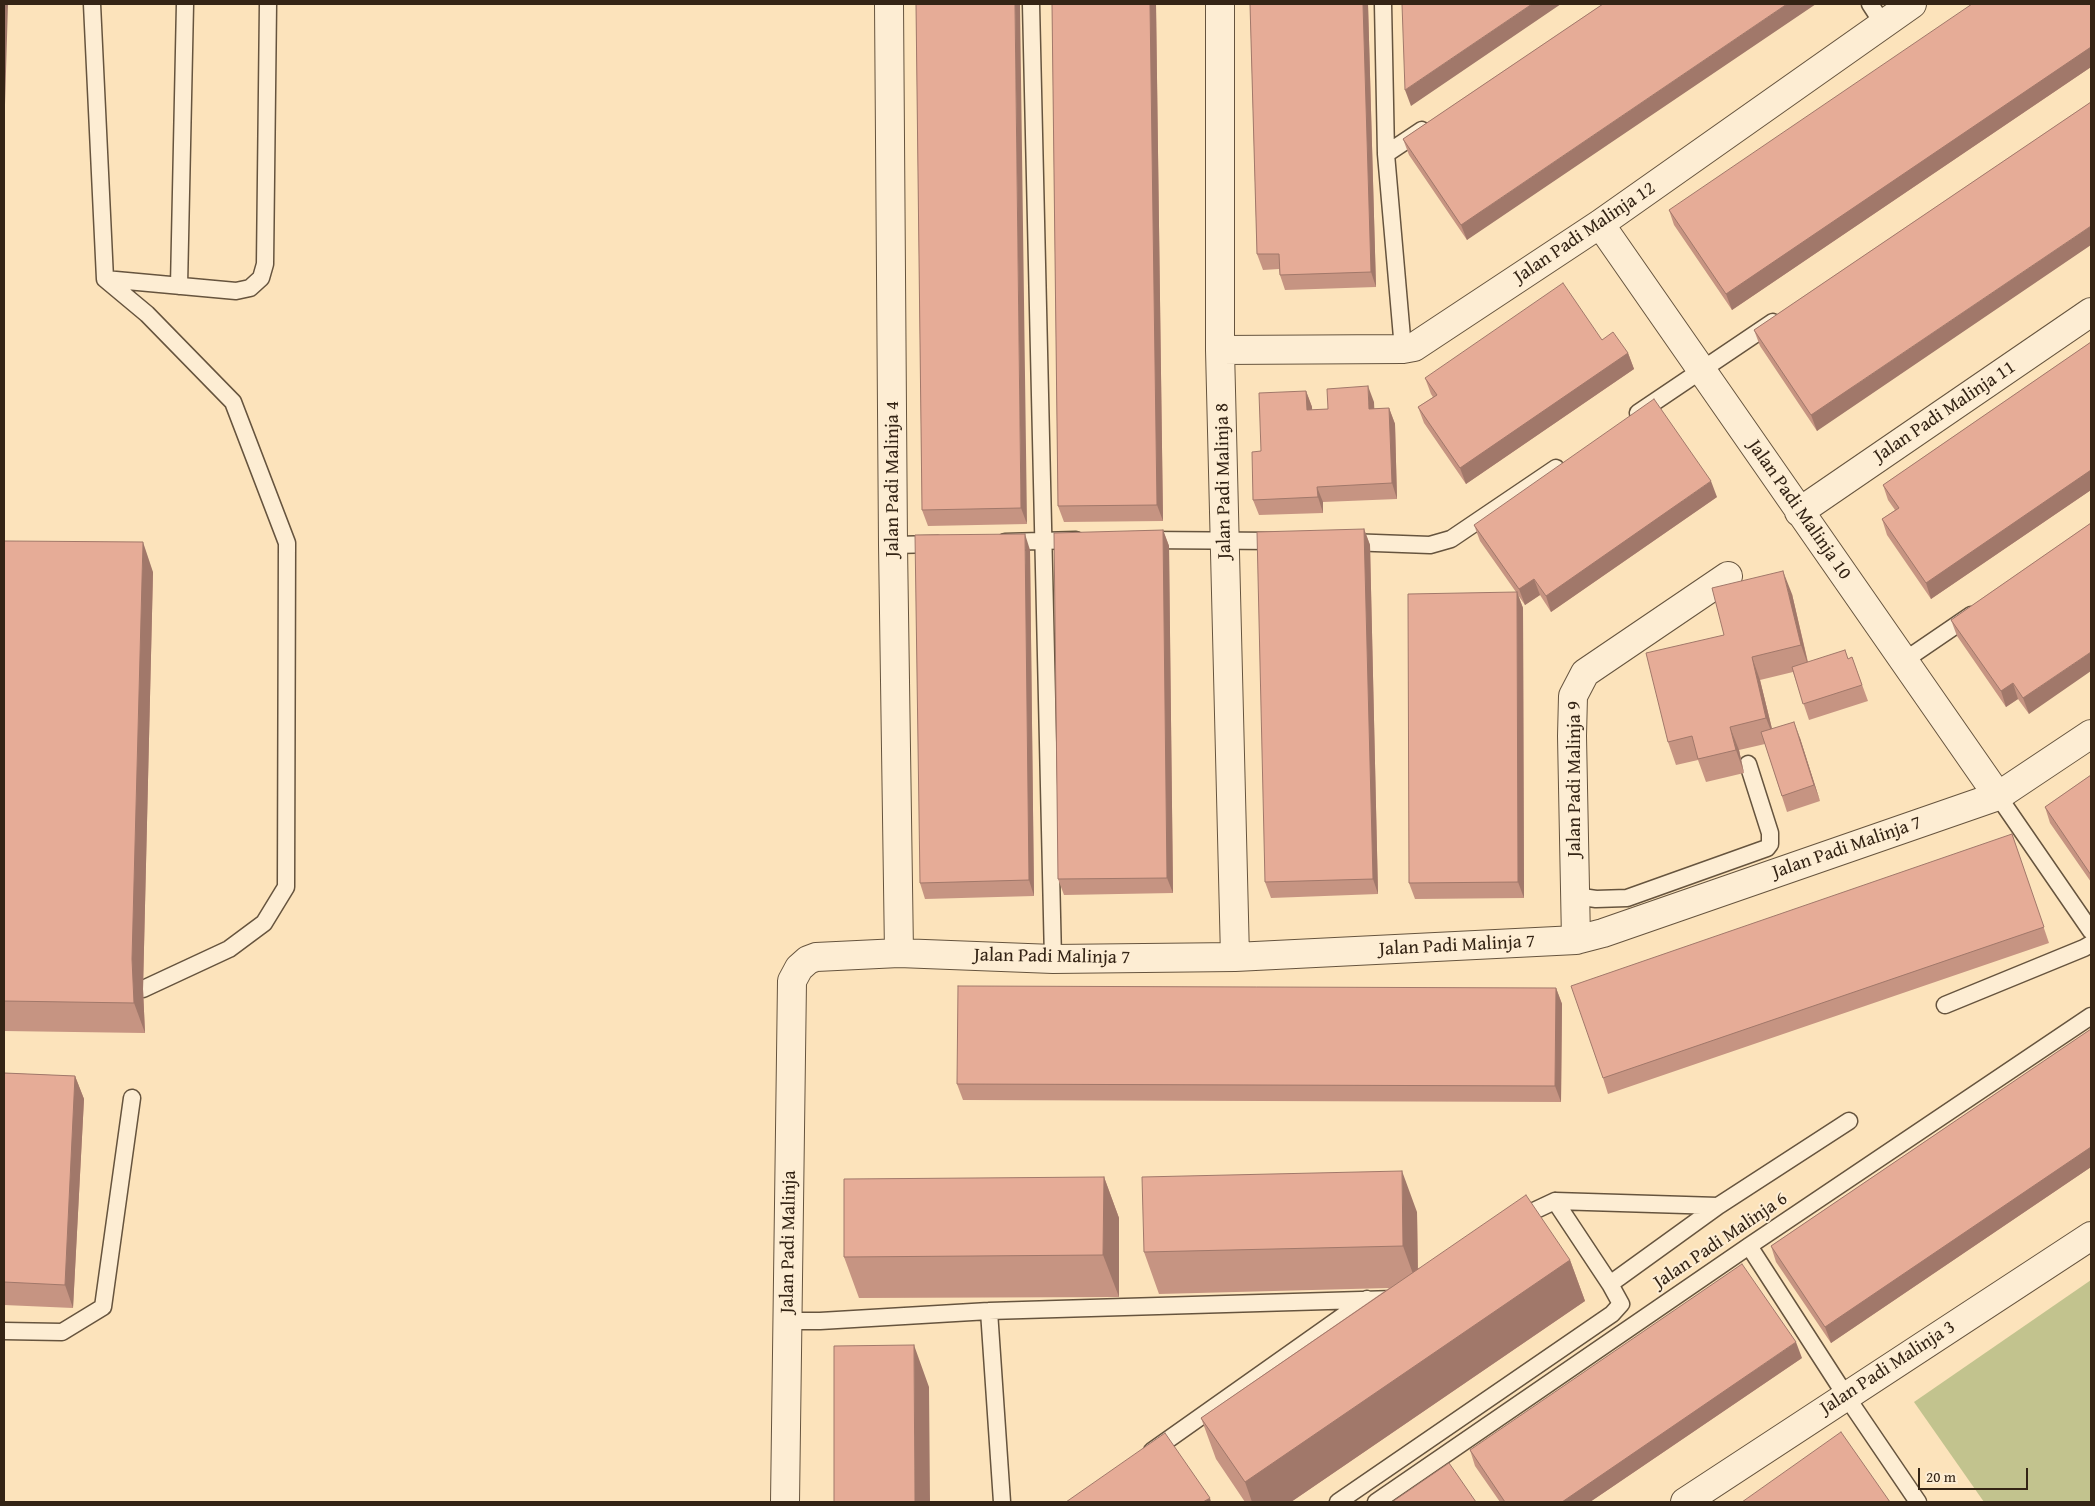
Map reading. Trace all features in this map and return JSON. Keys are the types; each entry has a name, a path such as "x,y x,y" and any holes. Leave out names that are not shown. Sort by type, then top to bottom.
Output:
{"street":[{"name":"Jalan Padi Malinja 4","path":"889,4 893,545 899,953"},
{"name":"Jalan Padi Malinja 8","path":"1220,4 1220,350 1235,957"},
{"name":"Jalan Padi Malinja 12","path":"1220,350 1403,350 1414,347 1600,224 1877,14 1912,4"},
{"name":"Jalan Padi Malinja 10","path":"1600,224 1998,796"},
{"name":"Jalan Padi Malinja 11","path":"1799,512 2091,312"},
{"name":"Jalan Padi Malinja 9","path":"1576,940 1573,696 1585,673 1728,576"},
{"name":"Jalan Padi Malinja 7","path":"792,981 799,968 816,956 899,953 1053,959 1235,957 1576,940 1603,933 1998,796 2091,734"},
{"name":"Jalan Padi Malinja","path":"785,1502 792,981"},
{"name":"Jalan Padi Malinja 3","path":"1685,1502 2091,1236"}],"lane":[{"path":"92,4 105,280 147,314 233,402 287,543 286,888 264,923 229,949 143,989"},
{"path":"180,286 185,4"},
{"path":"105,280 236,291 250,288 261,278 265,264 268,4"},
{"path":"1031,4 1053,959"},
{"path":"1383,4 1386,154 1403,350"},
{"path":"1386,154 1436,120"},
{"path":"1629,419 1784,315"},
{"path":"1332,542 1430,544 1451,539 1571,458"},
{"path":"1129,540 1225,539 1293,541"},
{"path":"993,542 1090,540"},
{"path":"893,545 953,543"},
{"path":"1905,660 1986,605"},
{"path":"1575,896 1596,900 1627,898 1767,848 1770,844 1770,833 1748,764"},
{"path":"1998,796 2091,931"},
{"path":"1945,1005 2091,944"},
{"name":"Jalan Padi Malinja 6","path":"1376,1502 1749,1246 2091,1016"},
{"path":"4,1331 62,1332 103,1307 132,1098"},
{"path":"1610,1284 1718,1206 1849,1121"},
{"path":"1508,1228 1524,1216 1555,1202 1718,1206"},
{"path":"1338,1502 1612,1314 1621,1304 1610,1284 1555,1202"},
{"path":"1749,1246 1846,1396 1918,1502"},
{"path":"1143,1457 1367,1299"},
{"path":"788,1321 820,1321 989,1311 1406,1299"},
{"path":"989,1311 1002,1502"}],"green space":[{"path":"2091,1280 2091,1502 1984,1502 1914,1402"}],"building":[{"path":"916,4 1015,4 1021,508 922,510"},
{"path":"1052,4 1150,4 1157,505 1058,506"},
{"path":"1250,4 1363,4 1371,272 1280,275 1279,254 1257,254"},
{"path":"1402,4 1532,4 1405,90"},
{"path":"1603,4 1787,4 1461,225 1403,139"},
{"path":"1972,4 2091,4 2091,47 1726,294 1669,210"},
{"path":"2091,102 2091,226 1811,415 1754,330"},
{"path":"1563,283 1602,340 1613,332 1628,353 1460,468 1418,407 1437,395 1425,378"},
{"path":"2091,342 2091,470 1926,583 1882,519 1899,508 1883,485"},
{"path":"1368,386 1369,409 1389,408 1392,483 1317,487 1318,497 1253,500 1252,452 1261,451 1259,393 1306,391 1307,410 1328,409 1327,389"},
{"path":"1654,399 1711,481 1546,596 1534,579 1519,589 1474,525"},
{"path":"2091,523 2091,652 2023,698 2013,683 2001,691 1951,620"},
{"path":"1364,529 1373,879 1265,882 1257,532"},
{"path":"1163,530 1167,878 1058,879 1054,533"},
{"path":"1025,534 1029,880 920,883 915,535"},
{"path":"4,541 143,542 132,959 134,1003 4,1001"},
{"path":"1783,571 1801,645 1752,657 1766,718 1730,727 1736,750 1698,759 1692,736 1668,742 1646,653 1724,635 1712,588"},
{"path":"1517,592 1518,882 1409,883 1408,594"},
{"path":"1845,650 1848,659 1852,657 1862,685 1803,704 1792,667"},
{"path":"1794,722 1814,785 1782,796 1761,732"},
{"path":"2091,775 2091,875 2045,807"},
{"path":"2012,834 2044,927 1603,1078 1571,986"},
{"path":"958,986 1556,988 1555,1086 957,1084"},
{"path":"2091,1029 2091,1147 1825,1327 1771,1246"},
{"path":"4,1073 75,1076 65,1285 4,1282"},
{"path":"1402,1171 1403,1246 1144,1252 1142,1177"},
{"path":"1104,1177 1103,1255 844,1257 844,1179"},
{"path":"1526,1195 1570,1260 1245,1482 1201,1418"},
{"path":"1742,1264 1796,1342 1562,1502 1505,1502 1470,1450"},
{"path":"914,1345 915,1502 834,1502 834,1346"},
{"path":"1841,1432 1890,1502 1742,1502"},
{"path":"1165,1433 1210,1498 1203,1502 1066,1502"},
{"path":"1449,1463 1476,1502 1392,1502"}]}
